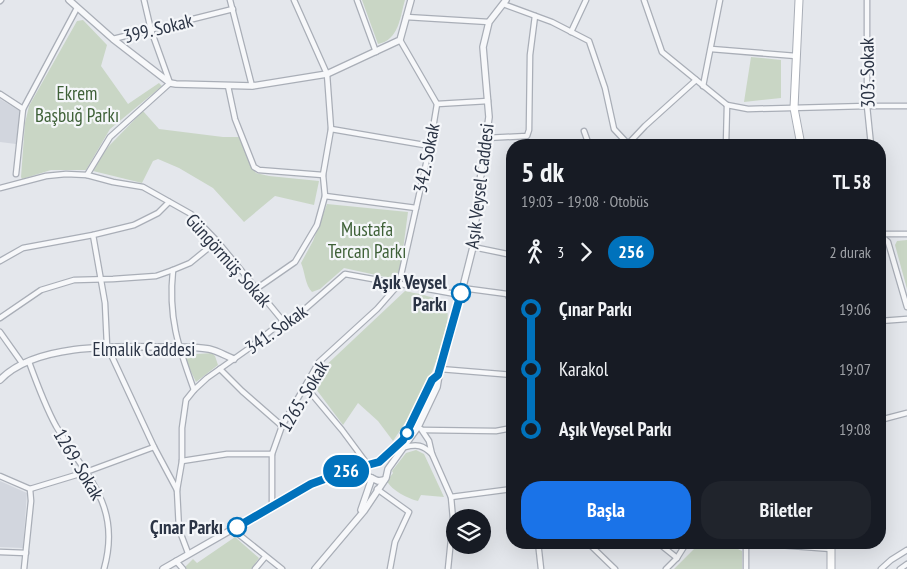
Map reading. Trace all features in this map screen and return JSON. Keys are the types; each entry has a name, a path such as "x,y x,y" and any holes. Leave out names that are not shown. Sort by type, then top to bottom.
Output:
{"main road":[{"path":"799,0 794,108 800,139"},
{"path":"831,549 831,569"}],"street":[{"path":"69,0 113,39 170,83 228,86 252,86 327,74 376,52 400,40 411,0"},
{"path":"144,0 170,83"},
{"path":"230,0 252,86"},
{"path":"256,288 295,262 317,225 325,196 323,175 331,129 327,74 294,0"},
{"path":"357,0 376,52"},
{"path":"571,32 586,0"},
{"path":"644,0 662,52 727,105 748,109 907,106"},
{"path":"703,86 720,0"},
{"name":"303. Sokak","path":"867,0 867,106 870,139"},
{"path":"505,2 589,41 605,88 614,129 623,139"},
{"name":"Aşık Veysel Caddesi","path":"340,473 356,474 378,481 384,480 388,475 388,469 421,429 437,387 439,372 473,247 489,117 483,48 489,22 505,2"},
{"path":"16,174 22,109 78,8"},
{"name":"399. Sokak","path":"113,39 233,9"},
{"path":"486,138 527,136 529,130 530,55 535,16"},
{"path":"406,17 489,22"},
{"name":"342. Sokak","path":"399,284 430,146 437,104 400,40"},
{"path":"711,49 796,56"},
{"path":"634,139 645,126 696,80"},
{"path":"87,175 110,137 170,83"},
{"path":"228,86 235,119 254,167 259,170 323,175"},
{"path":"0,94 22,109"},
{"path":"437,104 488,101"},
{"path":"726,139 727,105"},
{"path":"331,129 430,146"},
{"path":"584,131 587,139"},
{"name":"Güngörmüş Sokak","path":"0,188 46,176 66,174 87,175 142,187 191,214 217,241 283,320"},
{"path":"325,196 416,208"},
{"path":"0,261 23,248 134,225 158,213 169,202"},
{"path":"886,235 907,234"},
{"path":"93,235 105,303 107,346 154,447 178,490"},
{"path":"886,240 907,307"},
{"path":"0,318 41,290 74,280 156,276 190,263 217,241"},
{"path":"473,247 506,255"},
{"path":"173,270 170,295 179,348 194,390"},
{"name":"341. Sokak","path":"188,553 179,529 178,490 182,461 182,428 186,400 207,378 283,320 297,316 345,274 399,284 462,292 506,294"},
{"name":"1265. Sokak","path":"272,506 272,454 282,426 319,362 377,309 399,284"},
{"path":"886,321 907,319"},
{"path":"0,332 22,363"},
{"name":"Elmalık Caddesi","path":"0,380 9,370 46,354 107,346 210,349 234,359"},
{"name":"1269. Sokak","path":"29,362 56,425 103,503 108,520 109,541 104,569"},
{"path":"220,369 282,426"},
{"path":"439,372 506,375"},
{"name":"Aşık Veysel Caddesi","path":"163,569 311,484 349,470 376,463 403,440 432,380 439,372"},
{"path":"305,386 365,461"},
{"path":"886,418 907,413"},
{"path":"421,429 506,429"},
{"path":"421,429 429,441 432,454 451,496 453,519 448,569"},
{"path":"405,447 416,444 424,446 432,454"},
{"path":"0,476 30,489 86,472 154,447"},
{"path":"182,461 227,454 272,454"},
{"path":"315,569 356,518 367,498 372,478 370,473 376,463 385,464 388,469"},
{"path":"356,518 364,511 384,480"},
{"path":"24,569 31,501 30,489"},
{"path":"377,490 409,512 395,542 390,569"},
{"path":"451,496 506,490"},
{"path":"232,529 282,569"},
{"path":"539,549 541,569"},
{"path":"594,549 615,569"},
{"path":"666,549 677,558"},
{"path":"666,569 683,549"},
{"path":"746,549 746,569"},
{"path":"881,569 890,560 907,550"},
{"path":"0,552 26,553"},
{"path":"255,569 265,556"},
{"path":"176,561 183,569"},
{"path":"900,569 907,564"},
{"path":"606,569 615,569"}],"shaded area":[{"path":"0,99 20,111 16,144 0,142"},
{"path":"0,481 27,493 23,548 0,547"}],"green space":[{"path":"362,0 405,0 398,27 385,42 378,44"},
{"name":"Ekrem Başbuğ Parkı","path":"83,20 107,45 101,66 128,104 159,83 162,86 110,129 86,170 51,170 22,179 25,123 29,106 77,21"},
{"path":"751,57 781,60 781,98 744,102"},
{"path":"143,111 159,129 223,137 239,137 250,164 256,173 319,181 314,205 275,196 244,222 213,188 179,168 158,159 153,161 142,183 93,171 107,148"},
{"name":"Mustafa Tercan Parkı","path":"327,204 408,212 399,280 344,268 320,289 312,292 306,282 301,263 313,241"},
{"path":"907,240 907,289 895,245 897,241"},
{"name":"Aşık Veysel Parkı","path":"405,291 428,296 439,301 446,308 448,318 430,377 417,403 393,441 378,421 358,403 343,425 313,385 320,371"},
{"path":"212,353 218,365 196,382 183,355"},
{"path":"416,450 424,454 444,497 421,495 418,501 401,494 392,488 387,481 406,453"},
{"path":"235,537 259,558 251,569 187,569 185,567 193,559 197,563"},
{"path":"694,549 738,549 742,551 742,569 674,569"}],"bus line":[{"name":"256","path":"237,527 311,484 349,470 379,462 394,450 403,440 432,380 438,375 461,293"}],"place":[{"name":"Aşık Veysel Parkı","path":"461,293"},
{"name":"Çınar Parkı","path":"237,527"}]}
